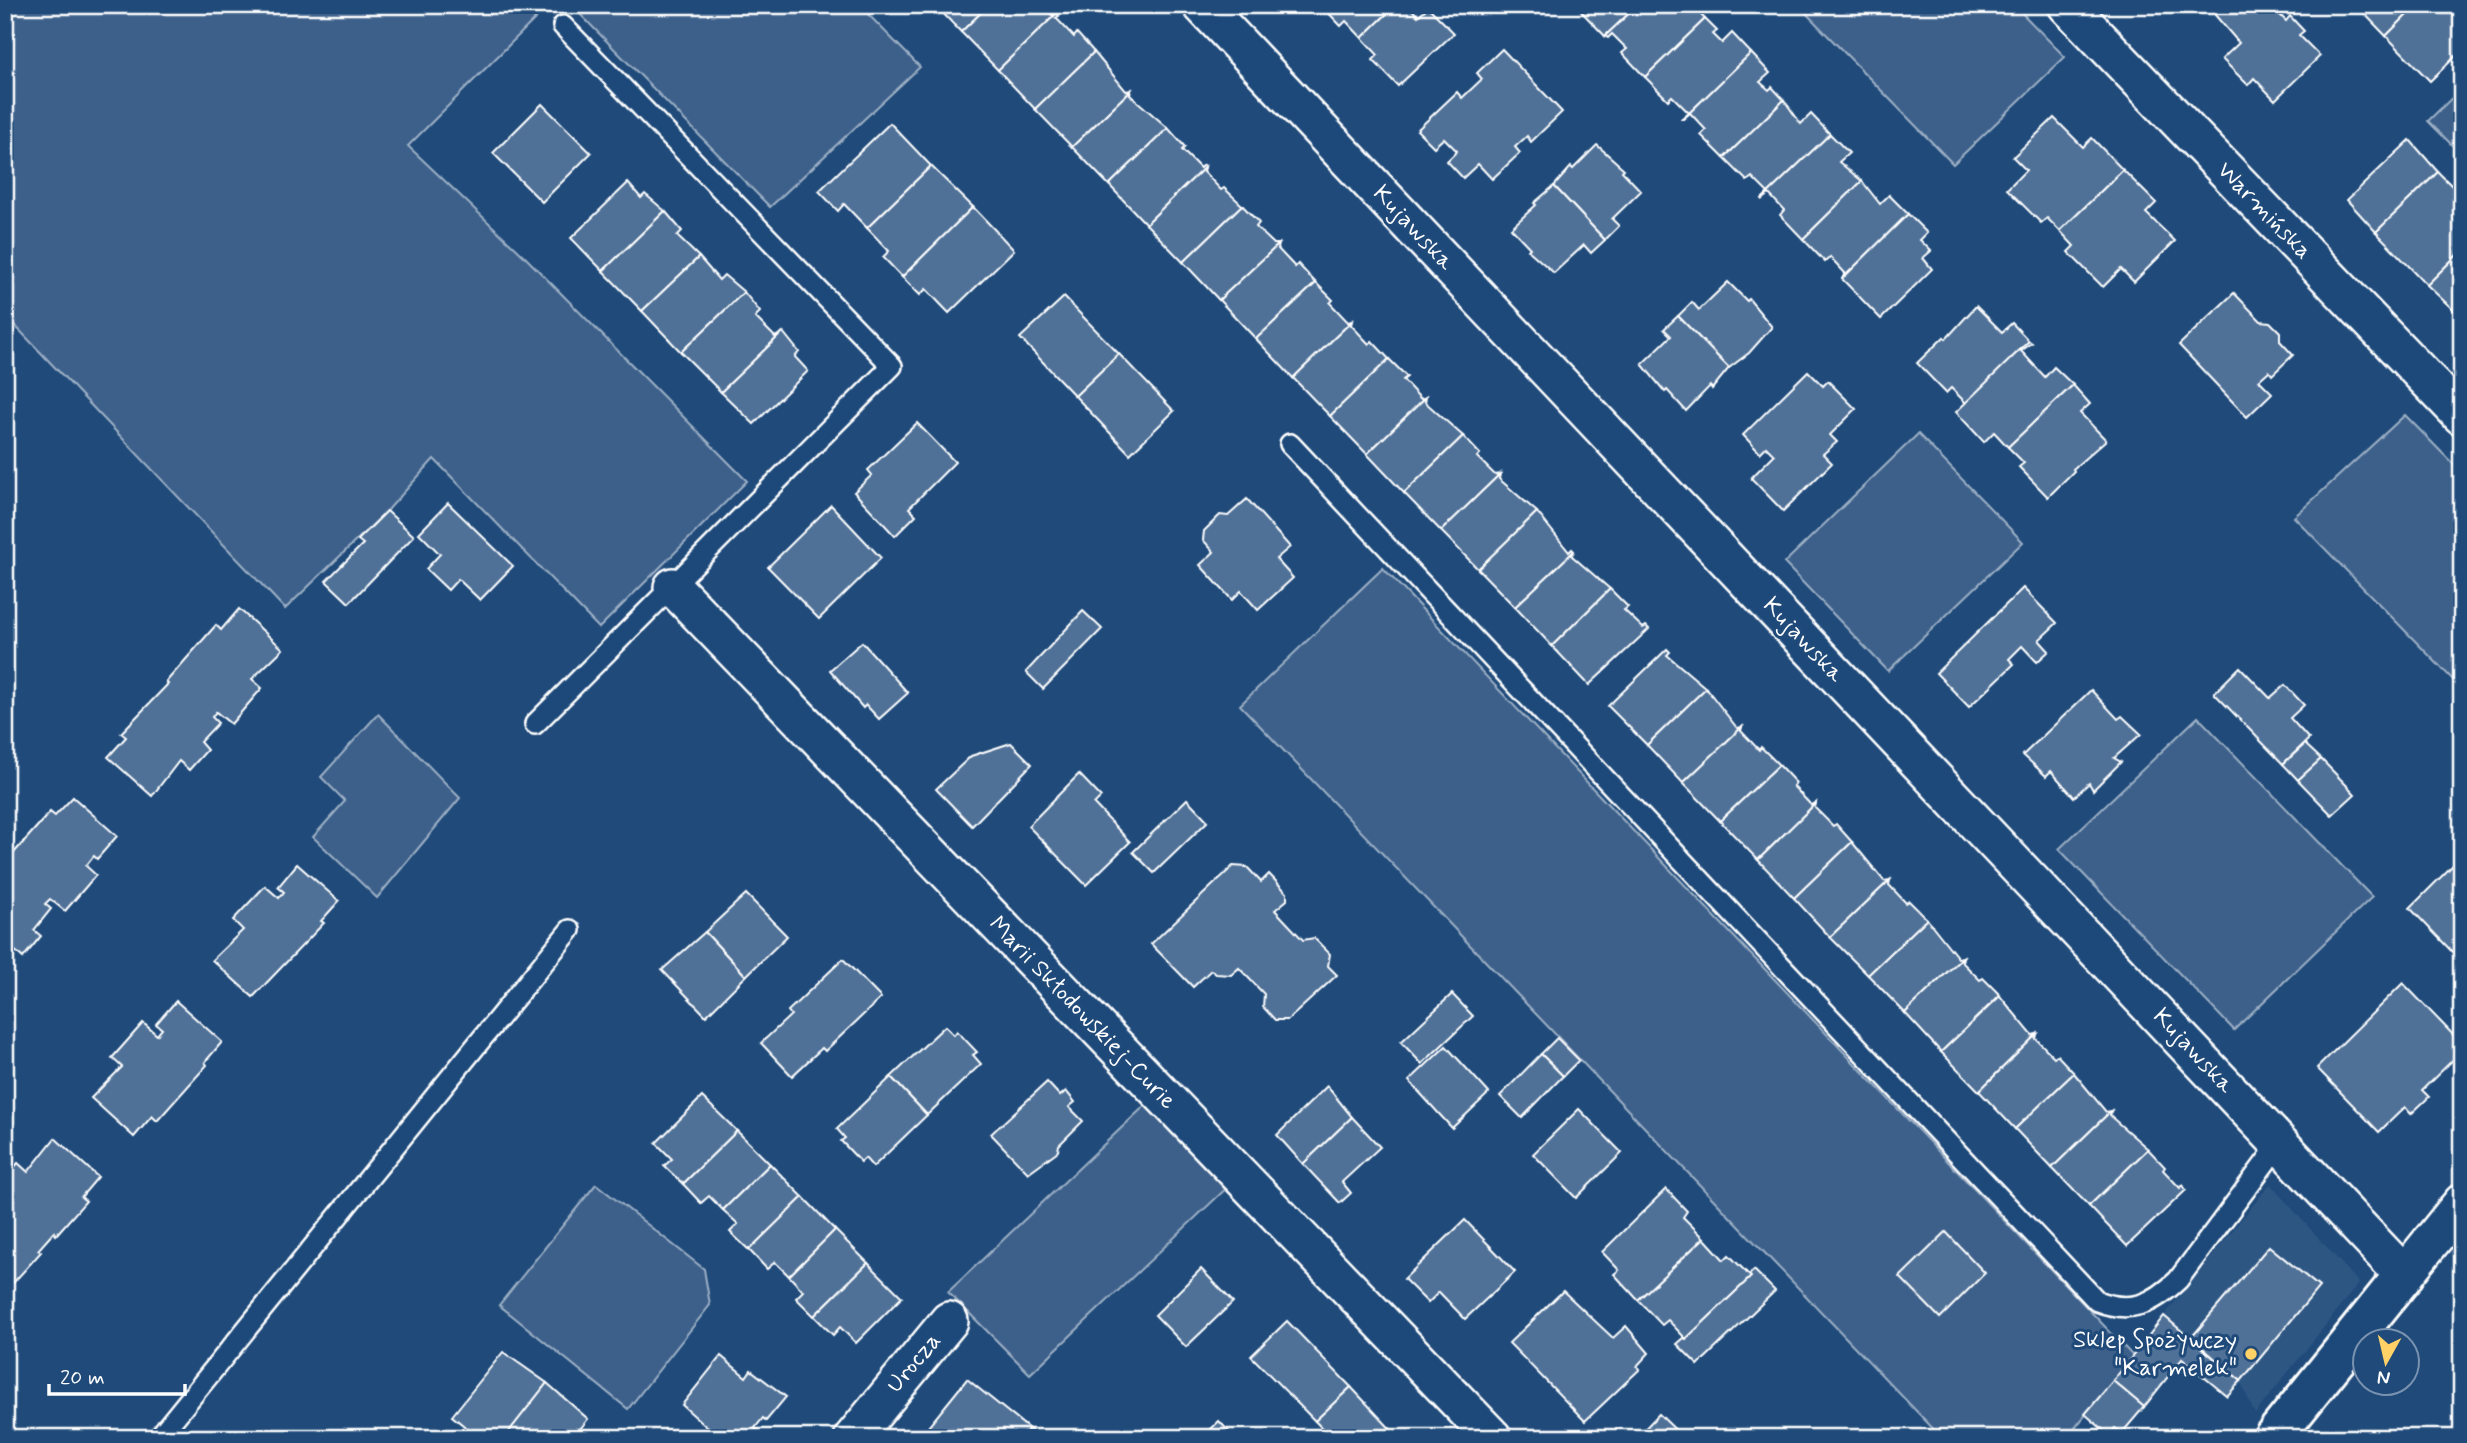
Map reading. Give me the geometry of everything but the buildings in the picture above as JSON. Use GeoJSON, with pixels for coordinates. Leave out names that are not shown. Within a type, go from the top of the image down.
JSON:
{"type":"FeatureCollection","features":[{"type":"Feature","properties":{"kind":"street","name":"Kujawska"},"geometry":{"type":"LineString","coordinates":[[1202,5],[2404,1275]]}},
{"type":"Feature","properties":{"kind":"street","name":"Warmińska"},"geometry":{"type":"LineString","coordinates":[[2067,5],[2462,416]]}},
{"type":"Feature","properties":{"kind":"street","name":"Marii Skłodowskiej-Curie"},"geometry":{"type":"LineString","coordinates":[[673,587],[1493,1438]]}},
{"type":"Feature","properties":{"kind":"street"},"geometry":{"type":"LineString","coordinates":[[2273,1438],[2462,1203]]}},
{"type":"Feature","properties":{"kind":"street","name":"Urocza"},"geometry":{"type":"LineString","coordinates":[[853,1438],[949,1321]]}},
{"type":"Feature","properties":{"kind":"lane"},"geometry":{"type":"LineString","coordinates":[[535,724],[892,366],[563,26]]}},
{"type":"Feature","properties":{"kind":"lane"},"geometry":{"type":"LineString","coordinates":[[1290,444],[2097,1301],[2115,1308],[2138,1308],[2165,1292],[2178,1280],[2280,1143]]}},
{"type":"Feature","properties":{"kind":"lane"},"geometry":{"type":"LineString","coordinates":[[158,1438],[570,930]]}},
{"type":"Feature","properties":{"kind":"shaded area"},"geometry":{"type":"Polygon","coordinates":[[[5,5],[549,5],[408,146],[524,256],[747,481],[599,628],[434,459],[387,511],[285,609],[5,315],[5,5]]]}},
{"type":"Feature","properties":{"kind":"shaded area"},"geometry":{"type":"Polygon","coordinates":[[[571,5],[859,5],[920,67],[770,207],[571,5]]]}},
{"type":"Feature","properties":{"kind":"shaded area"},"geometry":{"type":"Polygon","coordinates":[[[1798,5],[2014,5],[2065,57],[1953,164],[1798,5]]]}},
{"type":"Feature","properties":{"kind":"shaded area"},"geometry":{"type":"Polygon","coordinates":[[[2462,88],[2462,155],[2428,121],[2462,88]]]}},
{"type":"Feature","properties":{"kind":"shaded area"},"geometry":{"type":"Polygon","coordinates":[[[2405,415],[2462,473],[2462,689],[2294,517],[2405,415]]]}},
{"type":"Feature","properties":{"kind":"shaded area"},"geometry":{"type":"Polygon","coordinates":[[[1918,434],[2023,542],[1888,671],[1784,563],[1918,434]]]}},
{"type":"Feature","properties":{"kind":"shaded area"},"geometry":{"type":"Polygon","coordinates":[[[1383,568],[2133,1356],[2067,1438],[1942,1438],[1240,705],[1383,568]]]}},
{"type":"Feature","properties":{"kind":"shaded area"},"geometry":{"type":"Polygon","coordinates":[[[378,714],[460,798],[377,898],[313,837],[345,801],[321,777],[378,714]]]}},
{"type":"Feature","properties":{"kind":"shaded area"},"geometry":{"type":"Polygon","coordinates":[[[2198,717],[2372,897],[2234,1030],[2059,849],[2198,717]]]}},
{"type":"Feature","properties":{"kind":"shaded area"},"geometry":{"type":"Polygon","coordinates":[[[1152,1099],[1232,1183],[1030,1374],[948,1292],[1152,1099]]]}},
{"type":"Feature","properties":{"kind":"shaded area"},"geometry":{"type":"Polygon","coordinates":[[[596,1184],[704,1269],[710,1305],[628,1409],[499,1305],[596,1184]]]}},
{"type":"Feature","properties":{"kind":"shaded area"},"geometry":{"type":"Polygon","coordinates":[[[2270,1184],[2359,1283],[2255,1414],[2240,1381],[2164,1316],[2270,1184]]]}},
{"type":"Feature","properties":{"kind":"place","name":"Sklep Spożywczy \"Karmelek\""},"geometry":{"type":"Point","coordinates":[2251,1354]}}]}
